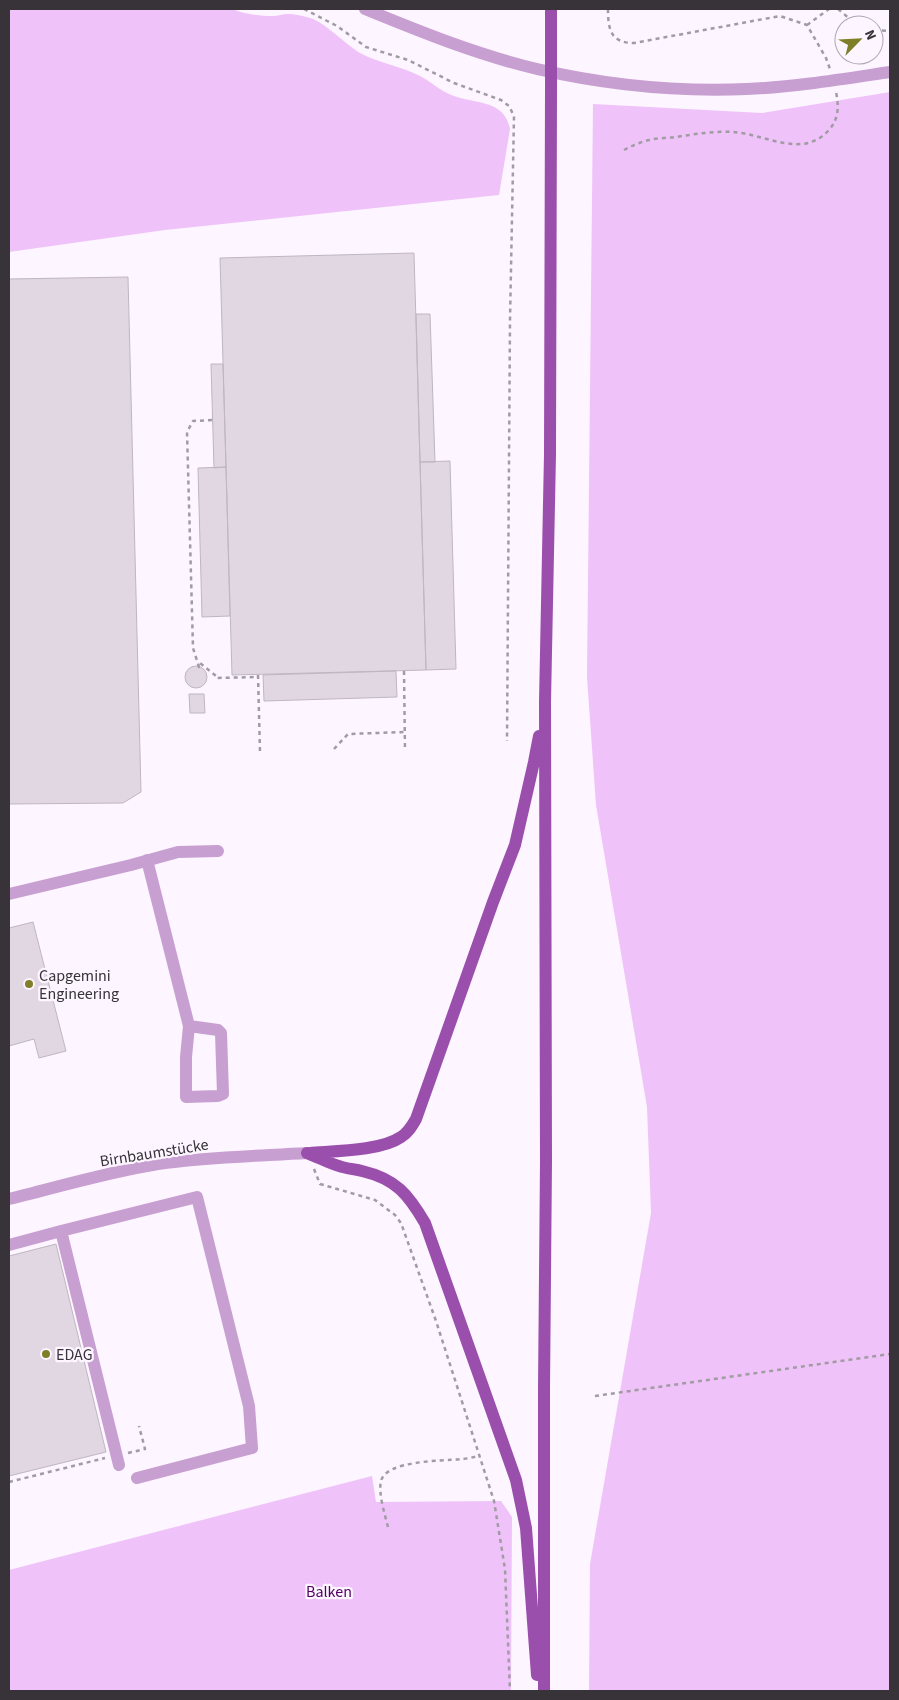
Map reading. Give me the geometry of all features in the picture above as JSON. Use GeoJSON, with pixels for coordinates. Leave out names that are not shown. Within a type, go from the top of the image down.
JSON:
{"type":"FeatureCollection","features":[{"type":"Feature","properties":{"kind":"main road"},"geometry":{"type":"LineString","coordinates":[[544,1691],[545,702],[550,454],[551,9]]}},
{"type":"Feature","properties":{"kind":"main road"},"geometry":{"type":"LineString","coordinates":[[307,1153],[356,1149],[384,1144],[402,1137],[416,1119],[492,902],[514,845],[534,762],[545,702]]}},
{"type":"Feature","properties":{"kind":"main road"},"geometry":{"type":"LineString","coordinates":[[307,1153],[340,1167],[384,1178],[395,1184],[409,1199],[425,1223],[516,1480],[526,1528],[538,1691]]}},
{"type":"Feature","properties":{"kind":"street"},"geometry":{"type":"LineString","coordinates":[[365,9],[466,48],[536,69],[656,88],[748,89],[796,85],[890,72]]}},
{"type":"Feature","properties":{"kind":"street"},"geometry":{"type":"LineString","coordinates":[[9,894],[178,852],[218,850]]}},
{"type":"Feature","properties":{"kind":"street"},"geometry":{"type":"LineString","coordinates":[[147,860],[189,1026],[186,1057],[186,1097],[218,1096],[223,1094],[221,1033],[218,1030],[189,1026]]}},
{"type":"Feature","properties":{"kind":"street","name":"Birnbaumstücke"},"geometry":{"type":"LineString","coordinates":[[9,1199],[158,1164],[202,1159],[307,1153]]}},
{"type":"Feature","properties":{"kind":"street"},"geometry":{"type":"LineString","coordinates":[[9,1245],[197,1197],[249,1406],[252,1448],[137,1478]]}},
{"type":"Feature","properties":{"kind":"street"},"geometry":{"type":"LineString","coordinates":[[61,1232],[118,1460]]}},
{"type":"Feature","properties":{"kind":"path"},"geometry":{"type":"LineString","coordinates":[[304,9],[337,26],[366,47],[408,60],[454,84],[501,100],[510,106],[514,116],[510,330],[507,741]]}},
{"type":"Feature","properties":{"kind":"path"},"geometry":{"type":"LineString","coordinates":[[608,9],[610,30],[615,38],[623,43],[634,43],[780,16],[807,25],[826,58],[834,80],[838,108],[832,128],[815,142],[806,144],[792,144],[736,132],[715,132],[649,140],[624,150]]}},
{"type":"Feature","properties":{"kind":"path"},"geometry":{"type":"LineString","coordinates":[[807,25],[829,9]]}},
{"type":"Feature","properties":{"kind":"path"},"geometry":{"type":"LineString","coordinates":[[212,420],[192,421],[187,432],[193,648],[199,667],[200,663],[216,678],[258,676],[260,752]]}},
{"type":"Feature","properties":{"kind":"path"},"geometry":{"type":"LineString","coordinates":[[404,671],[405,750]]}},
{"type":"Feature","properties":{"kind":"path"},"geometry":{"type":"LineString","coordinates":[[334,749],[348,734],[405,732]]}},
{"type":"Feature","properties":{"kind":"path"},"geometry":{"type":"LineString","coordinates":[[307,1153],[320,1184],[375,1200],[395,1215],[401,1223],[436,1321],[494,1501],[505,1569],[510,1691]]}},
{"type":"Feature","properties":{"kind":"path"},"geometry":{"type":"LineString","coordinates":[[595,1396],[890,1354]]}},
{"type":"Feature","properties":{"kind":"path"},"geometry":{"type":"LineString","coordinates":[[9,1482],[118,1460],[145,1449],[139,1426]]}},
{"type":"Feature","properties":{"kind":"path"},"geometry":{"type":"LineString","coordinates":[[388,1527],[380,1483],[388,1471],[424,1462],[480,1456]]}},
{"type":"Feature","properties":{"kind":"green space"},"geometry":{"type":"Polygon","coordinates":[[[9,9],[232,9],[257,15],[290,14],[310,18],[322,24],[360,53],[420,76],[449,94],[486,104],[501,112],[507,119],[510,129],[499,195],[165,230],[9,252],[9,9]]]}},
{"type":"Feature","properties":{"kind":"green space"},"geometry":{"type":"Polygon","coordinates":[[[890,92],[890,1691],[589,1691],[590,1564],[651,1213],[647,1107],[596,805],[587,677],[593,104],[762,113],[890,92]]]}},
{"type":"Feature","properties":{"kind":"green space","name":"Balken"},"geometry":{"type":"Polygon","coordinates":[[[372,1476],[376,1502],[501,1501],[512,1517],[511,1691],[9,1691],[9,1570],[372,1476]]]}},
{"type":"Feature","properties":{"kind":"building"},"geometry":{"type":"Polygon","coordinates":[[[414,253],[426,670],[232,675],[220,258],[414,253]]]}},
{"type":"Feature","properties":{"kind":"building"},"geometry":{"type":"Polygon","coordinates":[[[128,277],[141,792],[123,803],[9,804],[9,279],[128,277]]]}},
{"type":"Feature","properties":{"kind":"building"},"geometry":{"type":"Polygon","coordinates":[[[416,314],[430,314],[435,462],[420,462],[416,314]]]}},
{"type":"Feature","properties":{"kind":"building"},"geometry":{"type":"Polygon","coordinates":[[[211,364],[223,364],[226,467],[214,468],[211,364]]]}},
{"type":"Feature","properties":{"kind":"building"},"geometry":{"type":"Polygon","coordinates":[[[450,461],[456,669],[426,670],[420,462],[450,461]]]}},
{"type":"Feature","properties":{"kind":"building"},"geometry":{"type":"Polygon","coordinates":[[[226,467],[230,616],[202,617],[198,468],[226,467]]]}},
{"type":"Feature","properties":{"kind":"building"},"geometry":{"type":"Polygon","coordinates":[[[196,666],[204,669],[207,677],[204,685],[196,688],[188,685],[185,677],[188,669],[196,666]]]}},
{"type":"Feature","properties":{"kind":"building"},"geometry":{"type":"Polygon","coordinates":[[[396,671],[397,697],[264,701],[263,675],[396,671]]]}},
{"type":"Feature","properties":{"kind":"building"},"geometry":{"type":"Polygon","coordinates":[[[189,694],[204,694],[205,713],[190,713],[189,694]]]}},
{"type":"Feature","properties":{"kind":"building","name":"Capgemini Engineering"},"geometry":{"type":"Polygon","coordinates":[[[33,922],[66,1051],[39,1058],[34,1039],[9,1046],[9,928],[33,922]]]}},
{"type":"Feature","properties":{"kind":"building","name":"EDAG"},"geometry":{"type":"Polygon","coordinates":[[[56,1244],[106,1452],[9,1476],[9,1256],[56,1244]]]}},
{"type":"Feature","properties":{"kind":"place","name":"Capgemini Engineering"},"geometry":{"type":"Point","coordinates":[29,984]}},
{"type":"Feature","properties":{"kind":"place","name":"EDAG"},"geometry":{"type":"Point","coordinates":[46,1354]}}]}
